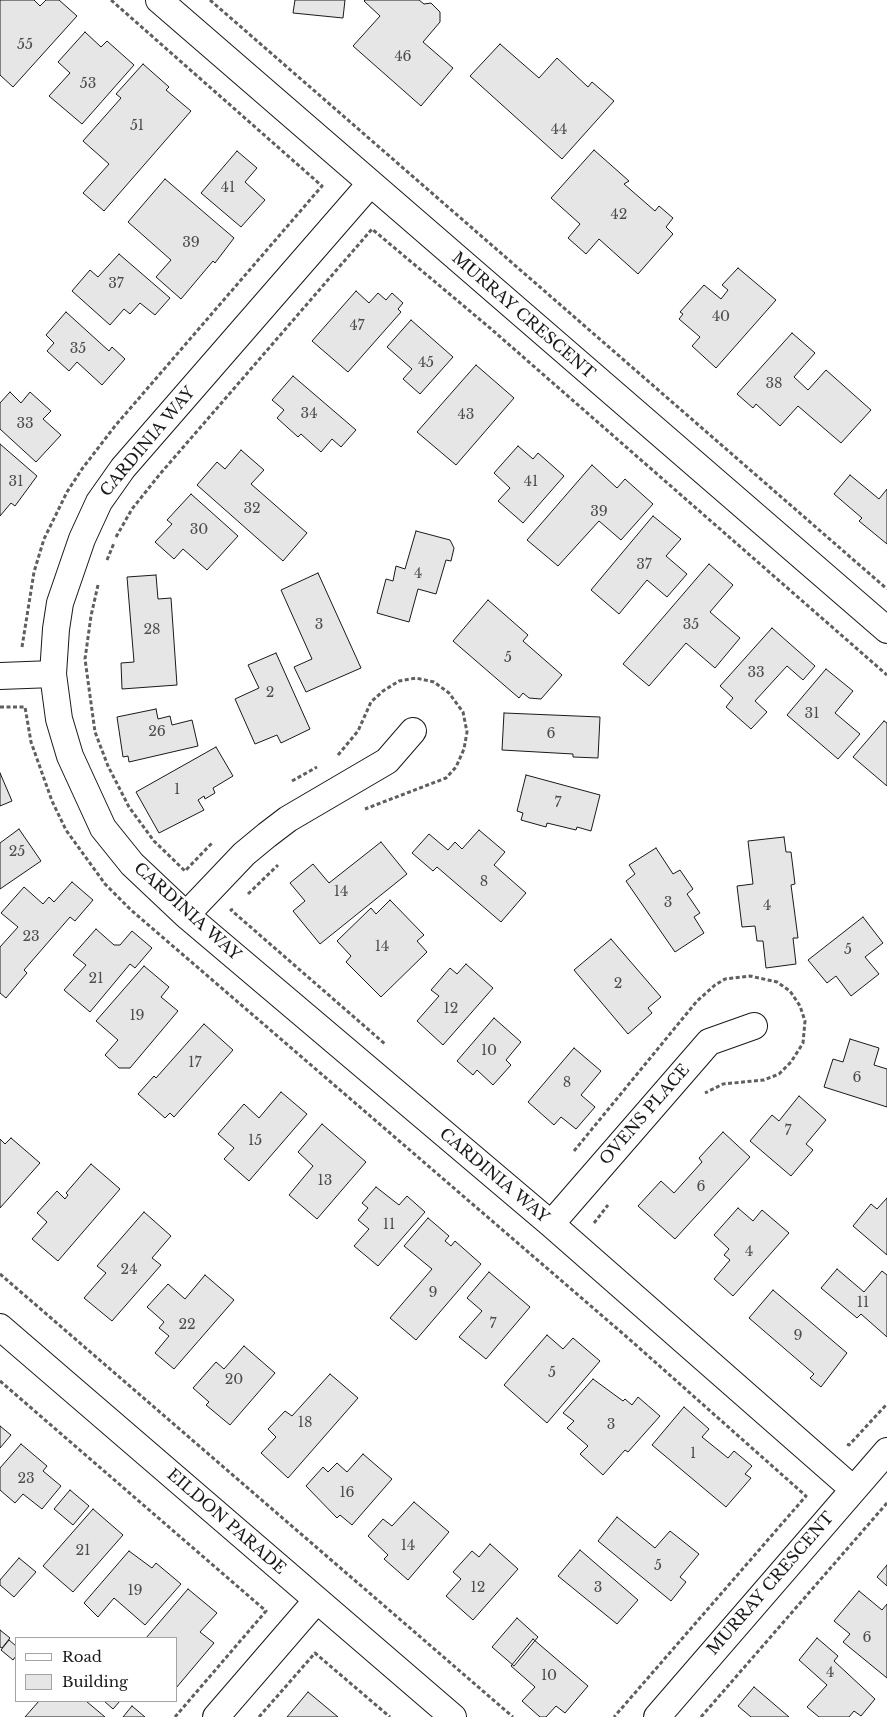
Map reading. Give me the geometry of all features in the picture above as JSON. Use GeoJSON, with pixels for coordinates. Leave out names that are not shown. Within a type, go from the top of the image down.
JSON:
{"type":"FeatureCollection","features":[{"type":"Feature","properties":{"kind":"street","name":"MURRAY CRESCENT"},"geometry":{"type":"LineString","coordinates":[[159,0],[887,630]]}},
{"type":"Feature","properties":{"kind":"street","name":"CARDINIA WAY"},"geometry":{"type":"LineString","coordinates":[[370,184],[130,461],[100,502],[82,539],[60,603],[53,674],[59,719],[70,756],[103,828],[132,864],[186,915],[551,1224],[853,1489]]}},
{"type":"Feature","properties":{"kind":"street"},"geometry":{"type":"LineString","coordinates":[[0,676],[53,674]]}},
{"type":"Feature","properties":{"kind":"street"},"geometry":{"type":"LineString","coordinates":[[186,915],[244,854],[267,835],[288,819],[387,761],[413,731]]}},
{"type":"Feature","properties":{"kind":"street","name":"OVENS PLACE"},"geometry":{"type":"LineString","coordinates":[[551,1224],[709,1042],[754,1026]]}},
{"type":"Feature","properties":{"kind":"street","name":"EILDON PARADE"},"geometry":{"type":"LineString","coordinates":[[0,1327],[453,1717]]}},
{"type":"Feature","properties":{"kind":"street","name":"MURRAY CRESCENT"},"geometry":{"type":"LineString","coordinates":[[657,1717],[887,1451]]}},
{"type":"Feature","properties":{"kind":"street"},"geometry":{"type":"LineString","coordinates":[[216,1717],[317,1600]]}},
{"type":"Feature","properties":{"kind":"path"},"geometry":{"type":"LineString","coordinates":[[111,0],[322,186]]}},
{"type":"Feature","properties":{"kind":"path"},"geometry":{"type":"LineString","coordinates":[[210,0],[887,589]]}},
{"type":"Feature","properties":{"kind":"path"},"geometry":{"type":"LineString","coordinates":[[106,563],[115,540],[132,509],[160,474],[372,229],[490,328],[887,674]]}},
{"type":"Feature","properties":{"kind":"path"},"geometry":{"type":"LineString","coordinates":[[100,578],[91,616],[85,659],[95,732],[108,766],[129,807],[154,841],[185,871]]}},
{"type":"Feature","properties":{"kind":"path"},"geometry":{"type":"LineString","coordinates":[[0,707],[24,707]]}},
{"type":"Feature","properties":{"kind":"path"},"geometry":{"type":"LineString","coordinates":[[0,1274],[513,1717]]}},
{"type":"Feature","properties":{"kind":"path"},"geometry":{"type":"LineString","coordinates":[[0,1381],[266,1611],[176,1717]]}},
{"type":"Feature","properties":{"kind":"path"},"geometry":{"type":"LineString","coordinates":[[849,1445],[887,1404]]}},
{"type":"Feature","properties":{"kind":"path"},"geometry":{"type":"LineString","coordinates":[[614,1717],[806,1496]]}},
{"type":"Feature","properties":{"kind":"path"},"geometry":{"type":"LineString","coordinates":[[701,1717],[887,1503]]}},
{"type":"Feature","properties":{"kind":"path"},"geometry":{"type":"LineString","coordinates":[[259,1717],[315,1653],[390,1717]]}},
{"type":"Feature","properties":{"kind":"building"},"geometry":{"type":"Polygon","coordinates":[[[0,0],[34,0],[40,6],[46,0],[59,0],[77,16],[13,87],[0,75],[0,0]]]}},
{"type":"Feature","properties":{"kind":"building"},"geometry":{"type":"Polygon","coordinates":[[[295,0],[345,0],[343,18],[293,13],[295,0]]]}},
{"type":"Feature","properties":{"kind":"building"},"geometry":{"type":"Polygon","coordinates":[[[365,0],[419,0],[424,4],[431,3],[440,12],[440,22],[423,42],[453,68],[421,106],[353,46],[380,16],[365,0]]]}},
{"type":"Feature","properties":{"kind":"building"},"geometry":{"type":"Polygon","coordinates":[[[85,32],[101,47],[107,41],[134,65],[82,124],[49,96],[70,73],[58,62],[85,32]]]}},
{"type":"Feature","properties":{"kind":"building"},"geometry":{"type":"Polygon","coordinates":[[[500,44],[539,78],[557,58],[588,87],[592,82],[614,101],[562,159],[470,76],[500,44]]]}},
{"type":"Feature","properties":{"kind":"building"},"geometry":{"type":"Polygon","coordinates":[[[143,64],[169,87],[166,90],[191,111],[104,211],[83,193],[109,164],[83,141],[121,98],[116,94],[143,64]]]}},
{"type":"Feature","properties":{"kind":"building"},"geometry":{"type":"Polygon","coordinates":[[[594,150],[629,181],[624,184],[655,211],[659,206],[673,218],[666,227],[673,234],[638,274],[599,239],[586,254],[568,238],[580,224],[551,198],[594,150]]]}},
{"type":"Feature","properties":{"kind":"building"},"geometry":{"type":"Polygon","coordinates":[[[237,151],[257,168],[245,182],[265,200],[241,227],[201,193],[237,151]]]}},
{"type":"Feature","properties":{"kind":"building"},"geometry":{"type":"Polygon","coordinates":[[[165,179],[234,238],[215,263],[213,261],[181,299],[156,277],[171,260],[128,222],[165,179]]]}},
{"type":"Feature","properties":{"kind":"building"},"geometry":{"type":"Polygon","coordinates":[[[119,254],[170,298],[155,315],[140,303],[130,314],[124,309],[110,325],[72,291],[90,270],[98,277],[119,254]]]}},
{"type":"Feature","properties":{"kind":"building"},"geometry":{"type":"Polygon","coordinates":[[[738,268],[776,300],[716,368],[692,346],[700,337],[679,319],[683,314],[680,312],[704,285],[721,299],[728,290],[722,285],[738,268]]]}},
{"type":"Feature","properties":{"kind":"building"},"geometry":{"type":"Polygon","coordinates":[[[356,291],[369,303],[378,293],[386,300],[392,293],[403,303],[398,309],[401,312],[348,372],[312,341],[356,291]]]}},
{"type":"Feature","properties":{"kind":"building"},"geometry":{"type":"Polygon","coordinates":[[[66,312],[109,351],[112,347],[125,359],[102,385],[77,362],[69,371],[47,351],[54,343],[46,335],[66,312]]]}},
{"type":"Feature","properties":{"kind":"building"},"geometry":{"type":"Polygon","coordinates":[[[411,320],[453,357],[420,394],[403,379],[412,369],[387,347],[411,320]]]}},
{"type":"Feature","properties":{"kind":"building"},"geometry":{"type":"Polygon","coordinates":[[[792,333],[815,353],[794,377],[808,390],[826,370],[871,410],[841,443],[798,406],[780,426],[756,404],[753,408],[737,394],[792,333]]]}},
{"type":"Feature","properties":{"kind":"building"},"geometry":{"type":"Polygon","coordinates":[[[476,365],[514,398],[456,465],[417,432],[476,365]]]}},
{"type":"Feature","properties":{"kind":"building"},"geometry":{"type":"Polygon","coordinates":[[[293,376],[356,430],[341,447],[332,439],[321,452],[301,434],[298,437],[277,418],[284,410],[272,400],[293,376]]]}},
{"type":"Feature","properties":{"kind":"building"},"geometry":{"type":"Polygon","coordinates":[[[10,392],[21,403],[30,392],[51,411],[43,419],[61,435],[36,462],[0,429],[0,403],[10,392]]]}},
{"type":"Feature","properties":{"kind":"building"},"geometry":{"type":"Polygon","coordinates":[[[0,444],[37,476],[15,506],[11,503],[0,516],[0,444]]]}},
{"type":"Feature","properties":{"kind":"building"},"geometry":{"type":"Polygon","coordinates":[[[518,446],[533,459],[538,453],[564,476],[523,523],[498,501],[510,488],[494,473],[518,446]]]}},
{"type":"Feature","properties":{"kind":"building"},"geometry":{"type":"Polygon","coordinates":[[[241,450],[264,470],[251,484],[307,533],[283,561],[197,485],[217,462],[225,469],[241,450]]]}},
{"type":"Feature","properties":{"kind":"building"},"geometry":{"type":"Polygon","coordinates":[[[592,465],[617,488],[625,479],[653,504],[621,540],[599,521],[558,566],[527,540],[592,465]]]}},
{"type":"Feature","properties":{"kind":"building"},"geometry":{"type":"Polygon","coordinates":[[[850,475],[879,499],[887,489],[887,544],[859,521],[862,518],[834,494],[850,475]]]}},
{"type":"Feature","properties":{"kind":"building"},"geometry":{"type":"Polygon","coordinates":[[[191,494],[238,536],[207,570],[183,549],[174,559],[155,542],[172,524],[167,520],[191,494]]]}},
{"type":"Feature","properties":{"kind":"building"},"geometry":{"type":"Polygon","coordinates":[[[653,516],[681,539],[666,556],[687,574],[667,597],[647,580],[619,614],[591,590],[653,516]]]}},
{"type":"Feature","properties":{"kind":"building"},"geometry":{"type":"Polygon","coordinates":[[[416,531],[450,540],[454,548],[451,561],[446,560],[436,594],[418,589],[409,622],[377,613],[386,579],[393,581],[396,566],[405,569],[416,531]]]}},
{"type":"Feature","properties":{"kind":"building"},"geometry":{"type":"Polygon","coordinates":[[[709,564],[733,585],[710,612],[740,638],[715,668],[686,643],[649,686],[623,664],[709,564]]]}},
{"type":"Feature","properties":{"kind":"building"},"geometry":{"type":"Polygon","coordinates":[[[318,573],[361,668],[306,692],[294,667],[312,659],[281,590],[318,573]]]}},
{"type":"Feature","properties":{"kind":"building"},"geometry":{"type":"Polygon","coordinates":[[[156,575],[158,599],[171,598],[177,685],[122,689],[121,663],[134,662],[127,577],[156,575]]]}},
{"type":"Feature","properties":{"kind":"building"},"geometry":{"type":"Polygon","coordinates":[[[488,600],[528,635],[523,641],[562,675],[541,699],[529,698],[523,693],[519,698],[453,641],[488,600]]]}},
{"type":"Feature","properties":{"kind":"building"},"geometry":{"type":"Polygon","coordinates":[[[772,628],[815,666],[803,680],[787,666],[755,701],[767,712],[751,729],[726,707],[733,698],[720,686],[772,628]]]}},
{"type":"Feature","properties":{"kind":"building"},"geometry":{"type":"Polygon","coordinates":[[[276,653],[310,729],[281,743],[277,735],[255,744],[235,699],[259,688],[248,665],[276,653]]]}},
{"type":"Feature","properties":{"kind":"building"},"geometry":{"type":"Polygon","coordinates":[[[826,669],[853,691],[835,713],[860,734],[838,759],[787,715],[826,669]]]}},
{"type":"Feature","properties":{"kind":"building"},"geometry":{"type":"Polygon","coordinates":[[[156,709],[158,719],[170,716],[172,725],[192,720],[198,746],[129,762],[128,756],[123,757],[117,717],[156,709]]]}},
{"type":"Feature","properties":{"kind":"building"},"geometry":{"type":"Polygon","coordinates":[[[504,713],[600,717],[598,758],[573,757],[573,754],[502,750],[504,713]]]}},
{"type":"Feature","properties":{"kind":"building"},"geometry":{"type":"Polygon","coordinates":[[[884,721],[887,723],[887,786],[853,757],[884,721]]]}},
{"type":"Feature","properties":{"kind":"building"},"geometry":{"type":"Polygon","coordinates":[[[216,747],[233,776],[213,788],[215,793],[205,799],[204,796],[198,800],[204,810],[159,833],[136,792],[216,747]]]}},
{"type":"Feature","properties":{"kind":"building"},"geometry":{"type":"Polygon","coordinates":[[[0,773],[12,801],[0,806],[0,773]]]}},
{"type":"Feature","properties":{"kind":"building"},"geometry":{"type":"Polygon","coordinates":[[[526,775],[600,795],[591,831],[577,827],[576,830],[547,823],[546,827],[521,820],[523,813],[517,811],[526,775]]]}},
{"type":"Feature","properties":{"kind":"building"},"geometry":{"type":"Polygon","coordinates":[[[19,829],[41,861],[0,889],[0,843],[19,829]]]}},
{"type":"Feature","properties":{"kind":"building"},"geometry":{"type":"Polygon","coordinates":[[[479,830],[505,852],[494,865],[526,893],[501,922],[437,867],[433,871],[412,853],[429,834],[448,850],[455,842],[462,849],[479,830]]]}},
{"type":"Feature","properties":{"kind":"building"},"geometry":{"type":"Polygon","coordinates":[[[784,837],[786,852],[791,852],[795,884],[791,885],[798,938],[793,938],[796,964],[766,968],[763,941],[757,941],[755,926],[742,927],[737,886],[753,884],[748,841],[784,837]]]}},
{"type":"Feature","properties":{"kind":"building"},"geometry":{"type":"Polygon","coordinates":[[[381,842],[407,874],[320,944],[293,911],[305,901],[290,883],[313,864],[329,883],[381,842]]]}},
{"type":"Feature","properties":{"kind":"building"},"geometry":{"type":"Polygon","coordinates":[[[656,848],[673,874],[680,870],[693,889],[687,894],[700,913],[694,917],[704,933],[675,952],[626,881],[635,874],[629,865],[656,848]]]}},
{"type":"Feature","properties":{"kind":"building"},"geometry":{"type":"Polygon","coordinates":[[[72,882],[93,900],[75,921],[70,917],[24,970],[27,973],[6,998],[0,993],[0,947],[18,927],[1,913],[24,887],[43,904],[49,897],[54,902],[72,882]]]}},
{"type":"Feature","properties":{"kind":"building"},"geometry":{"type":"Polygon","coordinates":[[[390,900],[424,935],[417,941],[427,952],[381,997],[346,962],[351,956],[337,941],[371,908],[376,914],[390,900]]]}},
{"type":"Feature","properties":{"kind":"building"},"geometry":{"type":"Polygon","coordinates":[[[863,917],[883,943],[865,957],[879,974],[851,996],[836,976],[827,983],[808,960],[863,917]]]}},
{"type":"Feature","properties":{"kind":"building"},"geometry":{"type":"Polygon","coordinates":[[[96,929],[114,945],[120,945],[132,931],[152,948],[135,968],[130,964],[90,1012],[64,990],[86,965],[73,955],[96,929]]]}},
{"type":"Feature","properties":{"kind":"building"},"geometry":{"type":"Polygon","coordinates":[[[611,939],[661,997],[648,1008],[652,1013],[628,1034],[574,970],[611,939]]]}},
{"type":"Feature","properties":{"kind":"building"},"geometry":{"type":"Polygon","coordinates":[[[466,964],[493,988],[443,1045],[417,1021],[439,996],[431,990],[450,968],[457,974],[466,964]]]}},
{"type":"Feature","properties":{"kind":"building"},"geometry":{"type":"Polygon","coordinates":[[[144,966],[169,987],[161,997],[178,1011],[130,1068],[119,1068],[105,1055],[118,1040],[96,1021],[144,966]]]}},
{"type":"Feature","properties":{"kind":"building"},"geometry":{"type":"Polygon","coordinates":[[[494,1018],[521,1042],[506,1060],[511,1065],[493,1085],[477,1070],[473,1075],[457,1061],[494,1018]]]}},
{"type":"Feature","properties":{"kind":"building"},"geometry":{"type":"Polygon","coordinates":[[[204,1024],[233,1050],[174,1117],[170,1113],[165,1118],[138,1094],[154,1076],[156,1078],[204,1024]]]}},
{"type":"Feature","properties":{"kind":"building"},"geometry":{"type":"Polygon","coordinates":[[[850,1039],[879,1048],[874,1065],[887,1069],[887,1107],[824,1087],[833,1059],[843,1062],[850,1039]]]}},
{"type":"Feature","properties":{"kind":"building"},"geometry":{"type":"Polygon","coordinates":[[[574,1048],[601,1071],[581,1095],[595,1107],[576,1129],[561,1117],[554,1125],[528,1102],[574,1048]]]}},
{"type":"Feature","properties":{"kind":"building"},"geometry":{"type":"Polygon","coordinates":[[[281,1092],[307,1114],[249,1181],[224,1159],[234,1148],[218,1134],[244,1104],[259,1118],[281,1092]]]}},
{"type":"Feature","properties":{"kind":"building"},"geometry":{"type":"Polygon","coordinates":[[[799,1096],[826,1120],[806,1144],[813,1150],[791,1176],[750,1141],[772,1115],[779,1121],[799,1096]]]}},
{"type":"Feature","properties":{"kind":"building"},"geometry":{"type":"Polygon","coordinates":[[[322,1124],[366,1162],[317,1219],[289,1195],[313,1166],[298,1152],[322,1124]]]}},
{"type":"Feature","properties":{"kind":"building"},"geometry":{"type":"Polygon","coordinates":[[[723,1132],[750,1157],[675,1239],[638,1206],[661,1181],[674,1193],[702,1162],[699,1158],[723,1132]]]}},
{"type":"Feature","properties":{"kind":"building"},"geometry":{"type":"Polygon","coordinates":[[[11,1138],[40,1163],[0,1208],[0,1139],[5,1144],[11,1138]]]}},
{"type":"Feature","properties":{"kind":"building"},"geometry":{"type":"Polygon","coordinates":[[[91,1164],[120,1189],[58,1261],[32,1239],[47,1222],[37,1213],[57,1191],[65,1199],[68,1195],[66,1193],[91,1164]]]}},
{"type":"Feature","properties":{"kind":"building"},"geometry":{"type":"Polygon","coordinates":[[[376,1187],[399,1205],[407,1196],[425,1212],[378,1266],[354,1246],[369,1229],[358,1220],[368,1208],[362,1203],[376,1187]]]}},
{"type":"Feature","properties":{"kind":"building"},"geometry":{"type":"Polygon","coordinates":[[[887,1198],[887,1255],[853,1226],[871,1204],[877,1209],[887,1198]]]}},
{"type":"Feature","properties":{"kind":"building"},"geometry":{"type":"Polygon","coordinates":[[[738,1208],[753,1221],[762,1210],[789,1233],[733,1296],[714,1279],[730,1260],[724,1255],[729,1249],[714,1235],[738,1208]]]}},
{"type":"Feature","properties":{"kind":"building"},"geometry":{"type":"Polygon","coordinates":[[[144,1212],[171,1236],[152,1258],[161,1265],[112,1321],[84,1298],[106,1273],[97,1266],[144,1212]]]}},
{"type":"Feature","properties":{"kind":"building"},"geometry":{"type":"Polygon","coordinates":[[[428,1218],[449,1236],[445,1241],[451,1246],[455,1241],[481,1264],[416,1340],[390,1318],[432,1269],[404,1246],[428,1218]]]}},
{"type":"Feature","properties":{"kind":"building"},"geometry":{"type":"Polygon","coordinates":[[[837,1269],[864,1292],[882,1271],[887,1275],[887,1337],[861,1314],[857,1318],[821,1288],[837,1269]]]}},
{"type":"Feature","properties":{"kind":"building"},"geometry":{"type":"Polygon","coordinates":[[[489,1272],[530,1307],[486,1359],[459,1337],[482,1311],[467,1298],[489,1272]]]}},
{"type":"Feature","properties":{"kind":"building"},"geometry":{"type":"Polygon","coordinates":[[[205,1275],[234,1300],[174,1369],[155,1353],[169,1336],[159,1328],[164,1322],[147,1307],[168,1284],[185,1299],[205,1275]]]}},
{"type":"Feature","properties":{"kind":"building"},"geometry":{"type":"Polygon","coordinates":[[[773,1290],[847,1353],[821,1387],[810,1378],[814,1374],[749,1318],[773,1290]]]}},
{"type":"Feature","properties":{"kind":"building"},"geometry":{"type":"Polygon","coordinates":[[[547,1335],[563,1349],[573,1338],[600,1361],[547,1423],[504,1385],[547,1335]]]}},
{"type":"Feature","properties":{"kind":"building"},"geometry":{"type":"Polygon","coordinates":[[[244,1346],[275,1373],[230,1425],[206,1405],[209,1402],[193,1388],[216,1362],[224,1369],[244,1346]]]}},
{"type":"Feature","properties":{"kind":"building"},"geometry":{"type":"Polygon","coordinates":[[[330,1374],[358,1398],[288,1478],[261,1453],[276,1437],[268,1429],[285,1411],[292,1416],[330,1374]]]}},
{"type":"Feature","properties":{"kind":"building"},"geometry":{"type":"Polygon","coordinates":[[[593,1379],[623,1401],[625,1399],[632,1405],[638,1397],[660,1416],[628,1452],[625,1450],[603,1475],[580,1454],[588,1446],[567,1428],[574,1421],[563,1413],[593,1379]]]}},
{"type":"Feature","properties":{"kind":"building"},"geometry":{"type":"Polygon","coordinates":[[[684,1407],[709,1429],[702,1437],[728,1458],[734,1451],[752,1466],[745,1474],[751,1478],[726,1507],[652,1445],[684,1407]]]}},
{"type":"Feature","properties":{"kind":"building"},"geometry":{"type":"Polygon","coordinates":[[[0,1426],[11,1435],[0,1448],[0,1426]]]}},
{"type":"Feature","properties":{"kind":"building"},"geometry":{"type":"Polygon","coordinates":[[[21,1444],[47,1466],[43,1471],[61,1486],[42,1509],[23,1494],[15,1503],[0,1490],[0,1468],[21,1444]]]}},
{"type":"Feature","properties":{"kind":"building"},"geometry":{"type":"Polygon","coordinates":[[[363,1454],[392,1479],[352,1525],[340,1515],[337,1518],[306,1486],[323,1467],[328,1472],[337,1463],[347,1472],[363,1454]]]}},
{"type":"Feature","properties":{"kind":"building"},"geometry":{"type":"Polygon","coordinates":[[[70,1490],[89,1506],[73,1525],[54,1509],[70,1490]]]}},
{"type":"Feature","properties":{"kind":"building"},"geometry":{"type":"Polygon","coordinates":[[[414,1502],[449,1532],[408,1580],[384,1559],[388,1555],[368,1536],[383,1519],[392,1526],[414,1502]]]}},
{"type":"Feature","properties":{"kind":"building"},"geometry":{"type":"Polygon","coordinates":[[[93,1509],[123,1535],[73,1592],[43,1566],[93,1509]]]}},
{"type":"Feature","properties":{"kind":"building"},"geometry":{"type":"Polygon","coordinates":[[[617,1517],[655,1548],[670,1531],[699,1554],[680,1577],[686,1582],[671,1601],[598,1541],[617,1517]]]}},
{"type":"Feature","properties":{"kind":"building"},"geometry":{"type":"Polygon","coordinates":[[[490,1544],[518,1569],[473,1620],[446,1596],[461,1579],[453,1572],[472,1551],[479,1557],[490,1544]]]}},
{"type":"Feature","properties":{"kind":"building"},"geometry":{"type":"Polygon","coordinates":[[[580,1550],[638,1600],[617,1624],[558,1576],[580,1550]]]}},
{"type":"Feature","properties":{"kind":"building"},"geometry":{"type":"Polygon","coordinates":[[[129,1551],[152,1568],[156,1563],[181,1584],[145,1625],[114,1598],[98,1617],[84,1603],[129,1551]]]}},
{"type":"Feature","properties":{"kind":"building"},"geometry":{"type":"Polygon","coordinates":[[[19,1558],[36,1572],[14,1597],[0,1585],[0,1580],[19,1558]]]}},
{"type":"Feature","properties":{"kind":"building"},"geometry":{"type":"Polygon","coordinates":[[[887,1565],[887,1586],[877,1577],[887,1565]]]}},
{"type":"Feature","properties":{"kind":"building"},"geometry":{"type":"Polygon","coordinates":[[[188,1589],[217,1613],[200,1632],[214,1643],[178,1686],[178,1637],[147,1637],[188,1589]]]}},
{"type":"Feature","properties":{"kind":"building"},"geometry":{"type":"Polygon","coordinates":[[[859,1591],[882,1610],[887,1604],[887,1678],[843,1642],[850,1634],[834,1621],[859,1591]]]}},
{"type":"Feature","properties":{"kind":"building"},"geometry":{"type":"Polygon","coordinates":[[[517,1618],[538,1637],[514,1666],[492,1647],[517,1618]]]}},
{"type":"Feature","properties":{"kind":"building"},"geometry":{"type":"Polygon","coordinates":[[[0,1630],[10,1638],[2,1648],[0,1647],[0,1630]]]}},
{"type":"Feature","properties":{"kind":"building"},"geometry":{"type":"Polygon","coordinates":[[[817,1638],[838,1656],[834,1661],[875,1699],[861,1716],[854,1711],[849,1717],[819,1717],[807,1707],[827,1685],[799,1660],[817,1638]]]}},
{"type":"Feature","properties":{"kind":"building"},"geometry":{"type":"Polygon","coordinates":[[[533,1639],[588,1686],[565,1713],[556,1706],[546,1717],[540,1717],[522,1701],[535,1687],[511,1666],[533,1639]]]}},
{"type":"Feature","properties":{"kind":"building"},"geometry":{"type":"Polygon","coordinates":[[[9,1640],[15,1645],[15,1657],[13,1660],[1,1650],[9,1640]]]}},
{"type":"Feature","properties":{"kind":"building"},"geometry":{"type":"Polygon","coordinates":[[[754,1687],[789,1717],[751,1717],[738,1706],[754,1687]]]}},
{"type":"Feature","properties":{"kind":"building"},"geometry":{"type":"Polygon","coordinates":[[[308,1692],[338,1717],[287,1717],[308,1692]]]}},
{"type":"Feature","properties":{"kind":"building"},"geometry":{"type":"Polygon","coordinates":[[[38,1702],[87,1702],[105,1717],[25,1717],[38,1702]]]}},
{"type":"Feature","properties":{"kind":"building"},"geometry":{"type":"Polygon","coordinates":[[[105,1702],[119,1702],[113,1709],[105,1702]]]}},
{"type":"Feature","properties":{"kind":"building"},"geometry":{"type":"Polygon","coordinates":[[[132,1706],[145,1717],[123,1717],[132,1706]]]}}]}
